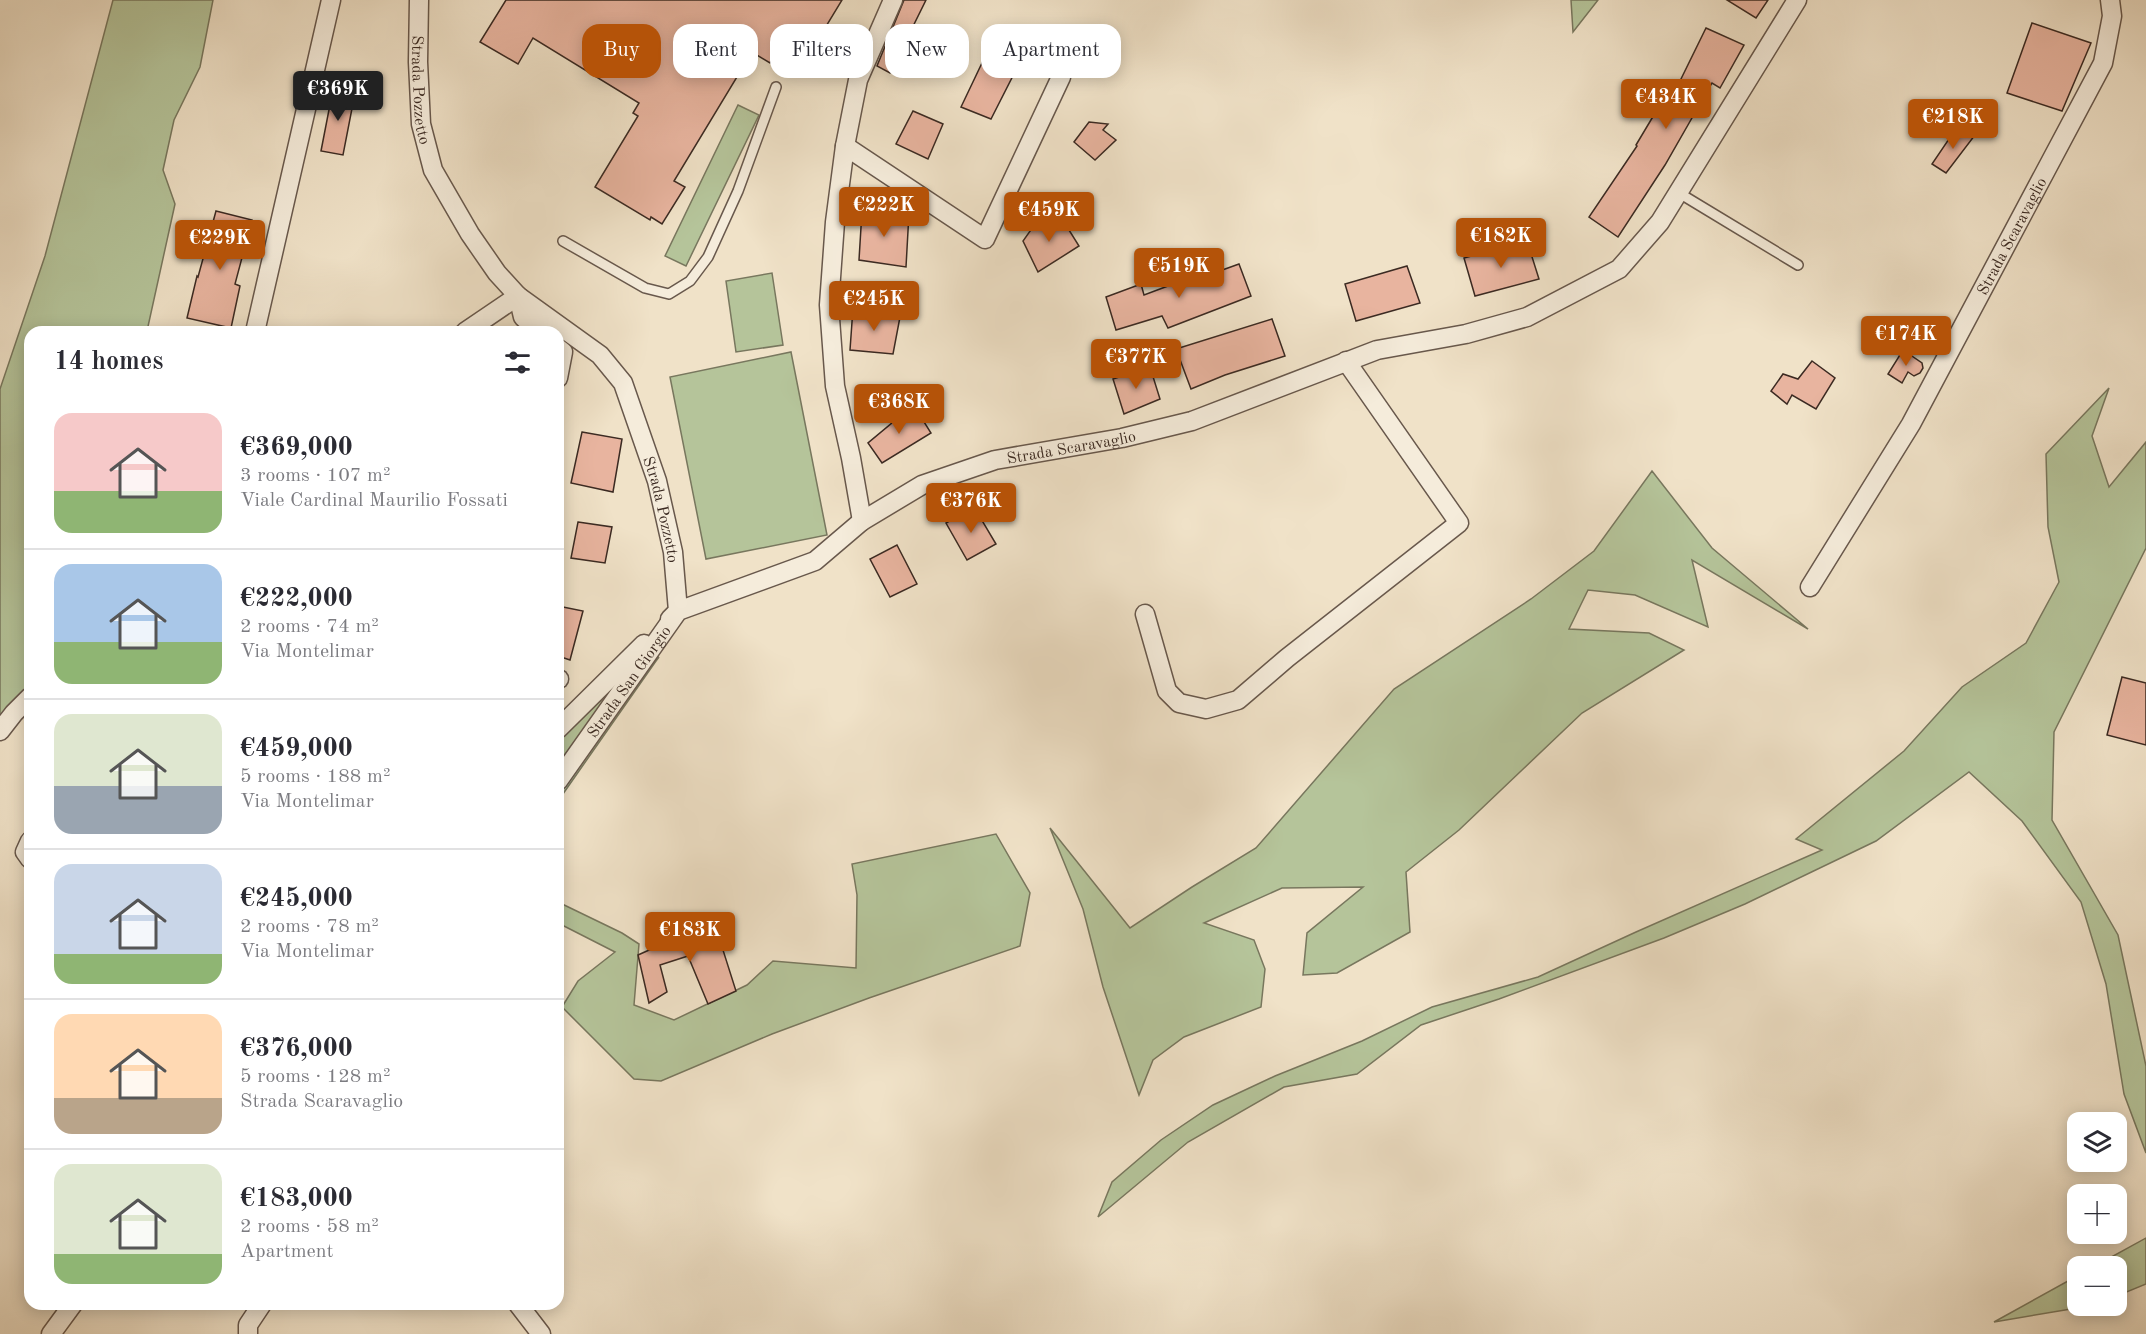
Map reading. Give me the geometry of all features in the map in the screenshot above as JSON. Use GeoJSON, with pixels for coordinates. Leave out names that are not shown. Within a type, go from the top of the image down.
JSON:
{"type":"FeatureCollection","features":[{"type":"Feature","properties":{"kind":"street"},"geometry":{"type":"LineString","coordinates":[[256,326],[331,0]]}},
{"type":"Feature","properties":{"kind":"street","name":"Strada Pozzetto"},"geometry":{"type":"LineString","coordinates":[[419,0],[418,62],[422,124],[433,170],[470,234],[496,273],[518,296],[560,326]]}},
{"type":"Feature","properties":{"kind":"street"},"geometry":{"type":"LineString","coordinates":[[862,521],[835,386],[829,305],[835,222],[845,146],[858,80],[893,0]]}},
{"type":"Feature","properties":{"kind":"street","name":"Strada Scaravaglio"},"geometry":{"type":"LineString","coordinates":[[678,611],[815,561],[862,521],[922,485],[995,460],[1122,438],[1192,421],[1377,350],[1466,334],[1527,317],[1578,292],[1619,269],[1660,222],[1797,0]]}},
{"type":"Feature","properties":{"kind":"street","name":"Strada Scaravaglio"},"geometry":{"type":"LineString","coordinates":[[1810,587],[1911,424],[2103,63],[2112,16],[2110,0]]}},
{"type":"Feature","properties":{"kind":"street"},"geometry":{"type":"LineString","coordinates":[[845,146],[985,239],[1061,78]]}},
{"type":"Feature","properties":{"kind":"street"},"geometry":{"type":"LineString","coordinates":[[474,326],[518,296]]}},
{"type":"Feature","properties":{"kind":"street","name":"Strada Pozzetto"},"geometry":{"type":"LineString","coordinates":[[518,296],[523,317],[533,326]]}},
{"type":"Feature","properties":{"kind":"street","name":"Strada Pozzetto"},"geometry":{"type":"LineString","coordinates":[[564,329],[600,355],[623,383],[657,481],[673,552],[678,611]]}},
{"type":"Feature","properties":{"kind":"street"},"geometry":{"type":"LineString","coordinates":[[1145,614],[1167,691],[1179,703],[1206,709],[1238,700],[1287,658],[1459,523],[1346,361]]}},
{"type":"Feature","properties":{"kind":"street"},"geometry":{"type":"LineString","coordinates":[[564,723],[678,611]]}},
{"type":"Feature","properties":{"kind":"street","name":"Strada San Giorgio"},"geometry":{"type":"LineString","coordinates":[[564,772],[678,611]]}},
{"type":"Feature","properties":{"kind":"street"},"geometry":{"type":"LineString","coordinates":[[0,731],[24,703]]}},
{"type":"Feature","properties":{"kind":"street"},"geometry":{"type":"LineString","coordinates":[[51,1334],[69,1310]]}},
{"type":"Feature","properties":{"kind":"street"},"geometry":{"type":"LineString","coordinates":[[248,1334],[248,1325],[258,1310]]}},
{"type":"Feature","properties":{"kind":"street"},"geometry":{"type":"LineString","coordinates":[[523,1310],[541,1334]]}},
{"type":"Feature","properties":{"kind":"lane"},"geometry":{"type":"LineString","coordinates":[[562,241],[645,288],[669,294],[690,281],[708,257],[734,200],[776,87]]}},
{"type":"Feature","properties":{"kind":"lane"},"geometry":{"type":"LineString","coordinates":[[1679,193],[1798,265]]}},
{"type":"Feature","properties":{"kind":"green space"},"geometry":{"type":"Polygon","coordinates":[[[113,0],[213,0],[200,67],[174,120],[163,170],[175,204],[148,326],[24,326],[24,696],[0,723],[0,389],[45,256],[113,0]]]}},
{"type":"Feature","properties":{"kind":"green space"},"geometry":{"type":"Polygon","coordinates":[[[1571,0],[1598,0],[1573,32],[1571,0]]]}},
{"type":"Feature","properties":{"kind":"green space"},"geometry":{"type":"Polygon","coordinates":[[[738,105],[759,115],[686,266],[665,256],[738,105]]]}},
{"type":"Feature","properties":{"kind":"green space"},"geometry":{"type":"Polygon","coordinates":[[[772,273],[783,345],[736,352],[726,281],[772,273]]]}},
{"type":"Feature","properties":{"kind":"green space"},"geometry":{"type":"Polygon","coordinates":[[[791,352],[827,535],[706,559],[670,377],[791,352]]]}},
{"type":"Feature","properties":{"kind":"green space"},"geometry":{"type":"Polygon","coordinates":[[[2109,388],[2092,436],[2109,487],[2146,442],[2146,548],[2054,732],[2052,820],[2118,935],[2146,1066],[2146,1153],[2124,1094],[2106,984],[2081,902],[2022,821],[1969,772],[1876,841],[1745,904],[1664,938],[1499,999],[1421,1025],[1357,1074],[1284,1087],[1188,1142],[1098,1217],[1112,1182],[1161,1140],[1213,1105],[1275,1076],[1362,1041],[1432,1007],[1538,977],[1822,850],[1796,839],[1904,751],[1962,687],[2026,643],[2059,582],[2048,527],[2046,454],[2109,388]]]}},
{"type":"Feature","properties":{"kind":"green space"},"geometry":{"type":"Polygon","coordinates":[[[1652,471],[1712,548],[1808,629],[1692,560],[1708,627],[1635,595],[1588,590],[1569,629],[1649,633],[1684,650],[1582,713],[1459,830],[1406,872],[1410,932],[1337,973],[1303,975],[1307,933],[1363,887],[1282,888],[1204,923],[1254,940],[1265,969],[1261,1007],[1184,1037],[1153,1060],[1139,1095],[1103,987],[1083,909],[1050,828],[1130,928],[1256,848],[1394,689],[1531,599],[1594,551],[1652,471]]]}},
{"type":"Feature","properties":{"kind":"green space"},"geometry":{"type":"Polygon","coordinates":[[[659,657],[564,792],[564,736],[610,691],[659,657]]]}},
{"type":"Feature","properties":{"kind":"green space"},"geometry":{"type":"Polygon","coordinates":[[[996,834],[1030,893],[1020,946],[772,1034],[661,1081],[634,1079],[564,1009],[564,1004],[578,981],[615,952],[564,926],[564,905],[622,933],[639,944],[634,1005],[674,1020],[747,985],[773,961],[856,968],[857,895],[852,864],[996,834]]]}},
{"type":"Feature","properties":{"kind":"green space"},"geometry":{"type":"Polygon","coordinates":[[[2146,1238],[2146,1284],[2127,1292],[2127,1256],[2113,1256],[2146,1238]]]}},
{"type":"Feature","properties":{"kind":"green space"},"geometry":{"type":"Polygon","coordinates":[[[2067,1282],[2067,1310],[1994,1322],[2067,1282]]]}},
{"type":"Feature","properties":{"kind":"building"},"geometry":{"type":"Polygon","coordinates":[[[506,0],[842,0],[827,24],[770,24],[770,63],[758,56],[758,24],[673,24],[673,78],[736,78],[674,181],[685,187],[662,224],[651,217],[650,220],[595,187],[638,116],[633,113],[639,103],[598,78],[661,78],[661,24],[582,24],[582,68],[533,38],[518,64],[480,42],[506,0]]]}},
{"type":"Feature","properties":{"kind":"building"},"geometry":{"type":"Polygon","coordinates":[[[904,0],[926,0],[914,24],[894,24],[904,0]]]}},
{"type":"Feature","properties":{"kind":"building"},"geometry":{"type":"Polygon","coordinates":[[[1727,0],[1768,0],[1756,18],[1727,0]]]}},
{"type":"Feature","properties":{"kind":"building"},"geometry":{"type":"Polygon","coordinates":[[[2032,23],[2091,43],[2062,111],[2007,93],[2032,23]]]}},
{"type":"Feature","properties":{"kind":"building"},"geometry":{"type":"Polygon","coordinates":[[[1706,28],[1744,45],[1720,88],[1712,83],[1665,165],[1618,237],[1589,217],[1637,146],[1673,83],[1678,85],[1706,28]]]}},
{"type":"Feature","properties":{"kind":"building"},"geometry":{"type":"Polygon","coordinates":[[[885,46],[885,70],[877,66],[885,46]]]}},
{"type":"Feature","properties":{"kind":"building"},"geometry":{"type":"Polygon","coordinates":[[[981,65],[981,78],[1012,78],[991,119],[961,107],[981,65]]]}},
{"type":"Feature","properties":{"kind":"building"},"geometry":{"type":"Polygon","coordinates":[[[333,89],[355,93],[343,155],[321,151],[333,89]]]}},
{"type":"Feature","properties":{"kind":"building"},"geometry":{"type":"Polygon","coordinates":[[[913,111],[943,124],[928,159],[896,144],[913,111]]]}},
{"type":"Feature","properties":{"kind":"building"},"geometry":{"type":"Polygon","coordinates":[[[1089,122],[1108,124],[1103,130],[1116,140],[1095,160],[1074,142],[1089,122]]]}},
{"type":"Feature","properties":{"kind":"building"},"geometry":{"type":"Polygon","coordinates":[[[1955,130],[1975,135],[1946,173],[1932,164],[1955,130]]]}},
{"type":"Feature","properties":{"kind":"building"},"geometry":{"type":"Polygon","coordinates":[[[216,211],[252,220],[235,284],[240,286],[231,326],[187,318],[216,211]]]}},
{"type":"Feature","properties":{"kind":"building"},"geometry":{"type":"Polygon","coordinates":[[[862,211],[909,213],[906,267],[859,260],[862,211]]]}},
{"type":"Feature","properties":{"kind":"building"},"geometry":{"type":"Polygon","coordinates":[[[1050,216],[1058,227],[1064,222],[1079,246],[1038,272],[1023,241],[1035,224],[1050,216]]]}},
{"type":"Feature","properties":{"kind":"building"},"geometry":{"type":"Polygon","coordinates":[[[1527,241],[1539,279],[1475,296],[1464,258],[1527,241]]]}},
{"type":"Feature","properties":{"kind":"building"},"geometry":{"type":"Polygon","coordinates":[[[1239,264],[1251,296],[1168,328],[1162,316],[1116,330],[1106,297],[1141,284],[1144,295],[1184,280],[1186,283],[1239,264]]]}},
{"type":"Feature","properties":{"kind":"building"},"geometry":{"type":"Polygon","coordinates":[[[1407,266],[1420,303],[1356,321],[1345,284],[1407,266]]]}},
{"type":"Feature","properties":{"kind":"building"},"geometry":{"type":"Polygon","coordinates":[[[853,308],[900,317],[893,354],[850,350],[853,308]]]}},
{"type":"Feature","properties":{"kind":"building"},"geometry":{"type":"Polygon","coordinates":[[[1272,319],[1285,356],[1225,375],[1191,389],[1176,349],[1272,319]]]}},
{"type":"Feature","properties":{"kind":"building"},"geometry":{"type":"Polygon","coordinates":[[[1903,350],[1922,363],[1923,368],[1914,376],[1908,372],[1902,383],[1888,374],[1903,350]]]}},
{"type":"Feature","properties":{"kind":"building"},"geometry":{"type":"Polygon","coordinates":[[[1812,361],[1835,378],[1816,409],[1792,395],[1787,404],[1771,391],[1783,374],[1798,379],[1812,361]]]}},
{"type":"Feature","properties":{"kind":"building"},"geometry":{"type":"Polygon","coordinates":[[[1150,367],[1160,399],[1124,414],[1113,379],[1150,367]]]}},
{"type":"Feature","properties":{"kind":"building"},"geometry":{"type":"Polygon","coordinates":[[[907,406],[916,421],[921,417],[931,433],[882,463],[868,443],[893,422],[889,415],[907,406]]]}},
{"type":"Feature","properties":{"kind":"building"},"geometry":{"type":"Polygon","coordinates":[[[582,432],[622,439],[613,492],[571,483],[582,432]]]}},
{"type":"Feature","properties":{"kind":"building"},"geometry":{"type":"Polygon","coordinates":[[[974,507],[996,544],[967,560],[946,523],[974,507]]]}},
{"type":"Feature","properties":{"kind":"building"},"geometry":{"type":"Polygon","coordinates":[[[578,522],[612,527],[605,563],[571,558],[578,522]]]}},
{"type":"Feature","properties":{"kind":"building"},"geometry":{"type":"Polygon","coordinates":[[[897,545],[917,584],[890,597],[870,559],[897,545]]]}},
{"type":"Feature","properties":{"kind":"building"},"geometry":{"type":"Polygon","coordinates":[[[564,607],[583,611],[570,660],[564,658],[564,607]]]}},
{"type":"Feature","properties":{"kind":"building"},"geometry":{"type":"Polygon","coordinates":[[[2122,677],[2146,683],[2146,745],[2107,735],[2122,677]]]}},
{"type":"Feature","properties":{"kind":"building"},"geometry":{"type":"Polygon","coordinates":[[[705,920],[723,950],[736,991],[708,1004],[688,956],[660,965],[667,992],[649,1003],[638,955],[676,938],[674,932],[705,920]]]}}]}
